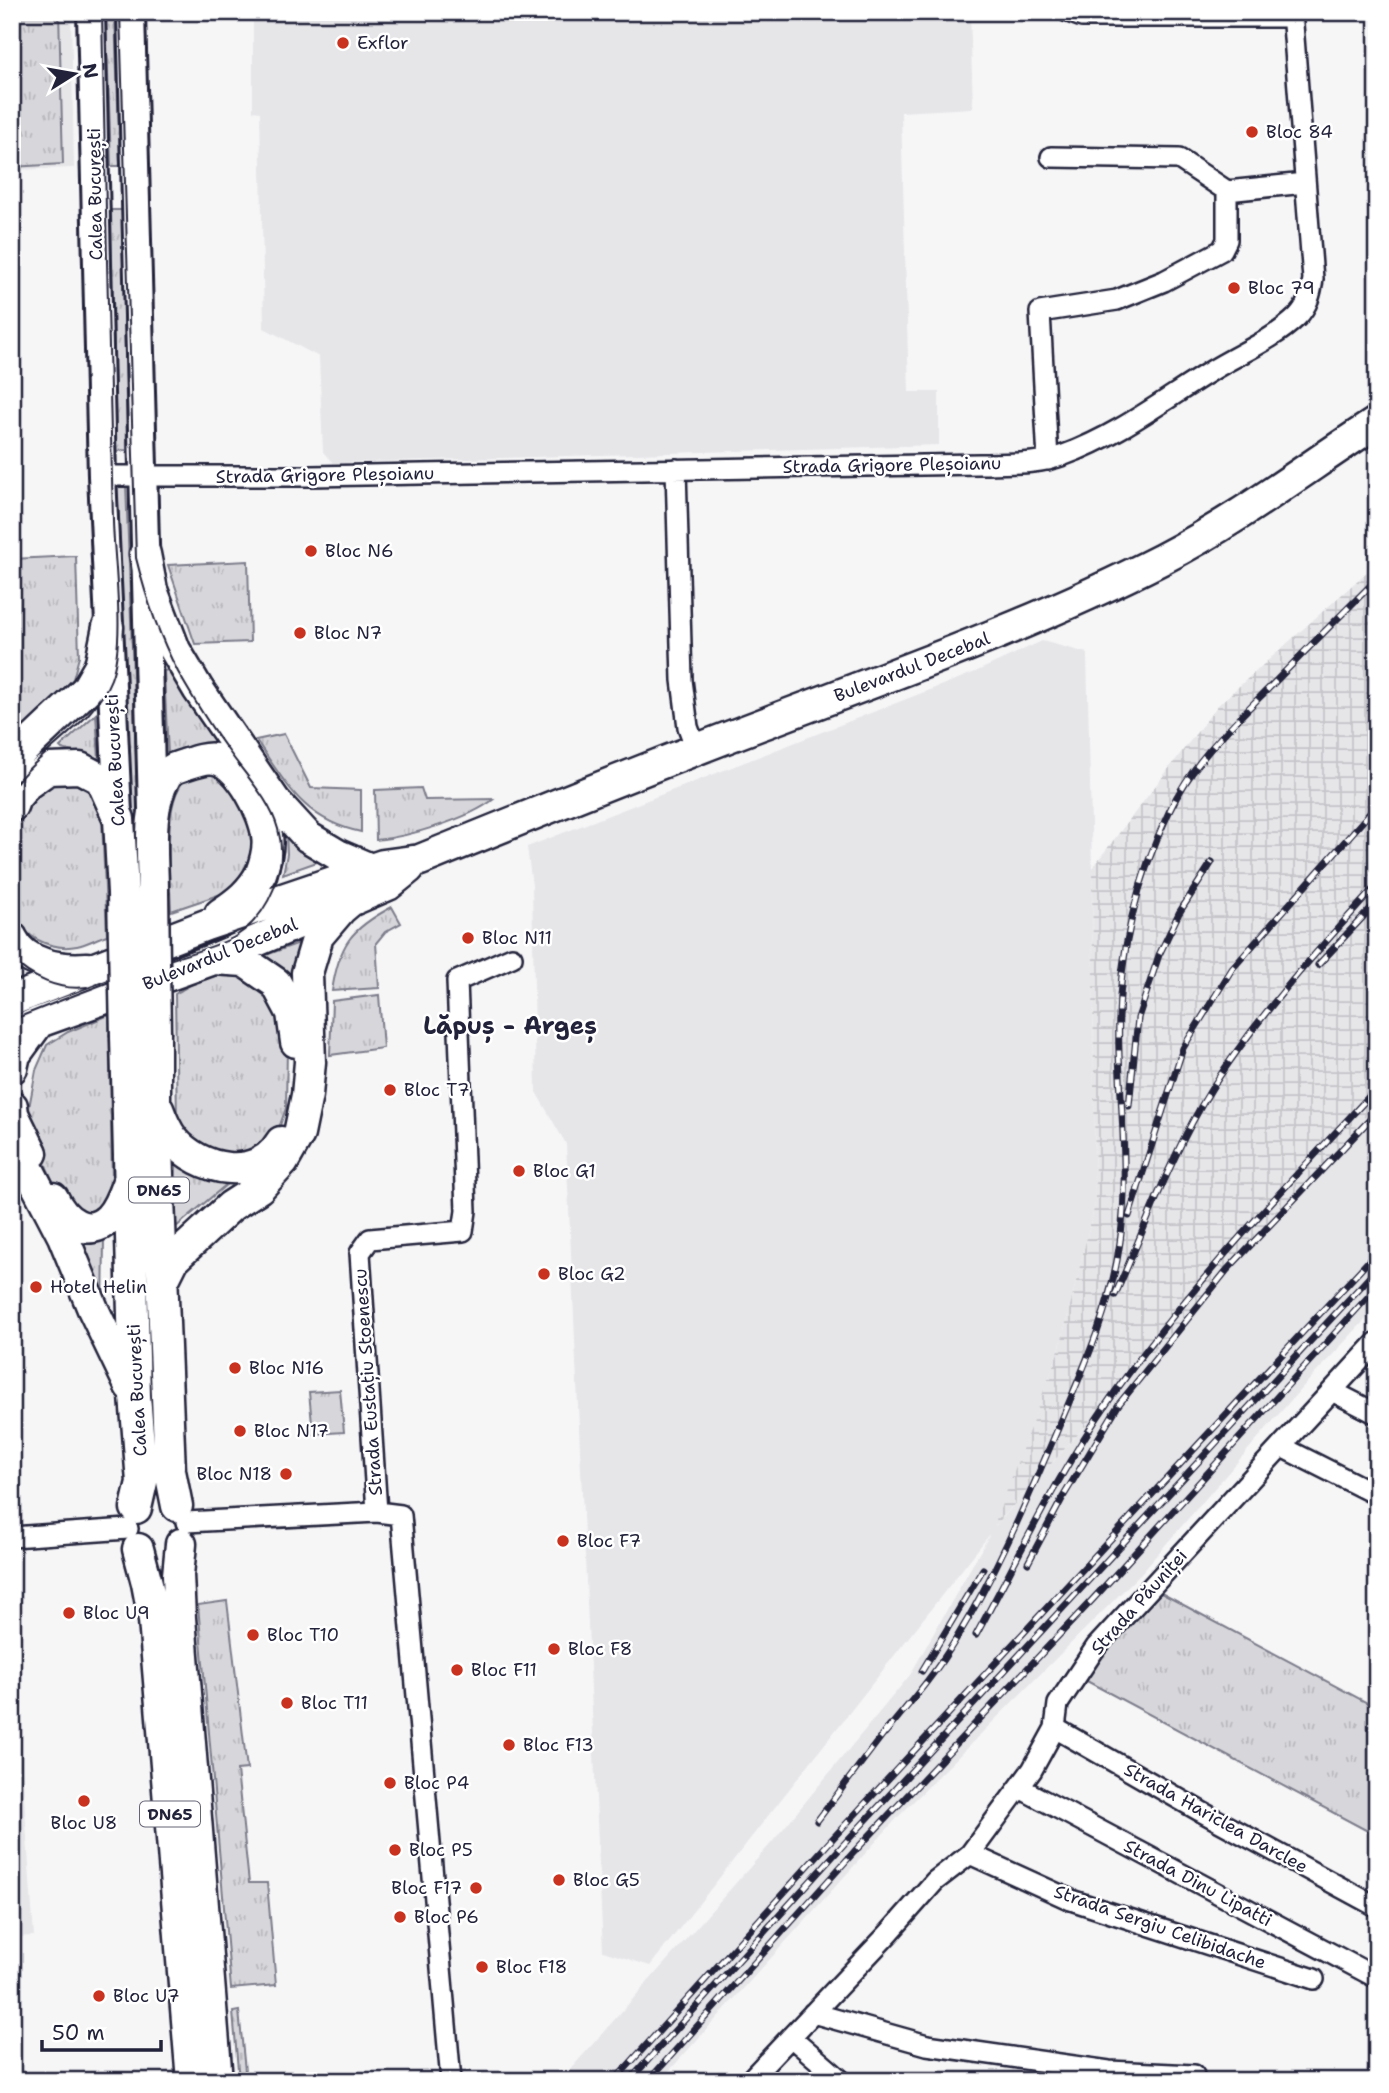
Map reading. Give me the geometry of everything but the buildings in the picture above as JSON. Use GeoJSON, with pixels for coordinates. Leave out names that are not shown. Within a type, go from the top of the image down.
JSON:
{"type":"FeatureCollection","features":[{"type":"Feature","properties":{"kind":"main road","name":"Calea București"},"geometry":{"type":"LineString","coordinates":[[91,12],[102,476],[122,893],[140,1035],[155,1099],[170,1471],[181,1524],[178,1575],[180,1618],[217,2081]]}},
{"type":"Feature","properties":{"kind":"main road","name":"Calea București"},"geometry":{"type":"LineString","coordinates":[[131,12],[153,892],[129,1180],[135,1396],[142,1482],[134,1528],[154,1620],[192,2081]]}},
{"type":"Feature","properties":{"kind":"main road","name":"Bulevardul Decebal"},"geometry":{"type":"LineString","coordinates":[[12,1000],[206,925],[383,865],[420,860],[696,749],[1055,610],[1114,583],[1201,537],[1377,422]]}},
{"type":"Feature","properties":{"kind":"main road"},"geometry":{"type":"LineString","coordinates":[[145,554],[152,590],[174,650],[275,801],[307,837],[338,855],[371,869]]}},
{"type":"Feature","properties":{"kind":"main road"},"geometry":{"type":"LineString","coordinates":[[12,760],[86,690],[100,666],[108,627]]}},
{"type":"Feature","properties":{"kind":"main road"},"geometry":{"type":"LineString","coordinates":[[152,818],[166,775],[183,765],[215,759],[228,765],[247,786],[262,815],[268,837],[261,872],[246,896],[206,925]]}},
{"type":"Feature","properties":{"kind":"main road"},"geometry":{"type":"LineString","coordinates":[[12,806],[27,784],[48,769],[80,768],[101,779],[119,819]]}},
{"type":"Feature","properties":{"kind":"main road","name":"Bulevardul Decebal"},"geometry":{"type":"LineString","coordinates":[[25,1028],[214,959],[387,885],[420,860]]}},
{"type":"Feature","properties":{"kind":"main road"},"geometry":{"type":"LineString","coordinates":[[163,1281],[174,1259],[230,1206],[259,1188],[283,1162],[299,1134],[307,1096],[310,1062],[307,973],[318,936],[354,898]]}},
{"type":"Feature","properties":{"kind":"main road"},"geometry":{"type":"LineString","coordinates":[[12,938],[23,953],[37,961],[70,970],[90,968]]}},
{"type":"Feature","properties":{"kind":"main road"},"geometry":{"type":"LineString","coordinates":[[155,1099],[165,1128],[174,1141],[194,1157],[214,1166],[238,1169],[260,1163],[279,1146],[291,1120],[296,1087],[296,1045],[292,1013],[276,983],[244,961],[214,959]]}},
{"type":"Feature","properties":{"kind":"main road"},"geometry":{"type":"LineString","coordinates":[[12,1068],[25,1028]]}},
{"type":"Feature","properties":{"kind":"main road"},"geometry":{"type":"LineString","coordinates":[[12,1106],[13,1114],[57,1206],[68,1221],[90,1228],[109,1219],[121,1201],[129,1180]]}},
{"type":"Feature","properties":{"kind":"main road"},"geometry":{"type":"LineString","coordinates":[[12,1138],[62,1236],[135,1396]]}},
{"type":"Feature","properties":{"kind":"main road"},"geometry":{"type":"LineString","coordinates":[[153,1498],[166,1499],[181,1524],[171,1553],[157,1556],[134,1528],[153,1498]]}},
{"type":"Feature","properties":{"kind":"street","name":"Strada Grigore Pleșoianu"},"geometry":{"type":"LineString","coordinates":[[102,476],[311,477],[979,464],[1048,460],[1096,441],[1276,333],[1298,316],[1311,294],[1313,279],[1292,15],[1082,18],[1068,12]]}},
{"type":"Feature","properties":{"kind":"street"},"geometry":{"type":"LineString","coordinates":[[1051,157],[1179,159],[1227,191],[1305,183]]}},
{"type":"Feature","properties":{"kind":"street"},"geometry":{"type":"LineString","coordinates":[[1048,460],[1040,312],[1117,300],[1164,281],[1222,250],[1227,240],[1227,191]]}},
{"type":"Feature","properties":{"kind":"street"},"geometry":{"type":"LineString","coordinates":[[676,468],[682,680],[688,727],[696,749]]}},
{"type":"Feature","properties":{"kind":"street","name":"Strada Eustațiu Stoenescu"},"geometry":{"type":"LineString","coordinates":[[377,1512],[360,1253],[370,1239],[463,1231],[466,1210],[457,981],[512,957]]}},
{"type":"Feature","properties":{"kind":"street","name":"Strada Păuniței"},"geometry":{"type":"LineString","coordinates":[[749,2081],[935,1881],[970,1854],[1020,1788],[1055,1728],[1058,1704],[1096,1647],[1377,1342]]}},
{"type":"Feature","properties":{"kind":"street"},"geometry":{"type":"LineString","coordinates":[[1332,1391],[1377,1414]]}},
{"type":"Feature","properties":{"kind":"street"},"geometry":{"type":"LineString","coordinates":[[1282,1447],[1377,1495]]}},
{"type":"Feature","properties":{"kind":"street","name":"Strada Eustațiu Stoenescu"},"geometry":{"type":"LineString","coordinates":[[181,1524],[377,1512],[401,1515],[451,2081]]}},
{"type":"Feature","properties":{"kind":"street"},"geometry":{"type":"LineString","coordinates":[[12,1537],[134,1528]]}},
{"type":"Feature","properties":{"kind":"street","name":"Strada Hariclea Darclee"},"geometry":{"type":"LineString","coordinates":[[1055,1728],[1377,1907]]}},
{"type":"Feature","properties":{"kind":"street","name":"Strada Dinu Lipatti"},"geometry":{"type":"LineString","coordinates":[[1020,1788],[1377,1978]]}},
{"type":"Feature","properties":{"kind":"street","name":"Strada Sergiu Celibidache"},"geometry":{"type":"LineString","coordinates":[[970,1854],[1071,1900],[1314,1979]]}},
{"type":"Feature","properties":{"kind":"street"},"geometry":{"type":"LineString","coordinates":[[813,2013],[927,2045],[1109,2071],[1194,2075]]}},
{"type":"Feature","properties":{"kind":"street"},"geometry":{"type":"LineString","coordinates":[[791,2037],[842,2081]]}},
{"type":"Feature","properties":{"kind":"shaded area"},"geometry":{"type":"Polygon","coordinates":[[[12,12],[71,12],[74,168],[12,170],[12,12]]]}},
{"type":"Feature","properties":{"kind":"shaded area"},"geometry":{"type":"Polygon","coordinates":[[[253,12],[970,12],[973,108],[901,112],[909,392],[939,392],[939,445],[333,463],[323,452],[319,357],[264,328],[260,112],[253,111],[253,12]]]}},
{"type":"Feature","properties":{"kind":"shaded area"},"geometry":{"type":"Polygon","coordinates":[[[1377,563],[1377,1104],[993,1528],[1060,1347],[1095,1204],[1092,868],[1218,705],[1377,563]]]}},
{"type":"Feature","properties":{"kind":"shaded area"},"geometry":{"type":"Polygon","coordinates":[[[1042,641],[1087,653],[1095,1204],[1060,1347],[995,1526],[1377,1104],[1377,1307],[1299,1391],[1141,1573],[899,1816],[660,2081],[560,2081],[774,1840],[910,1675],[990,1534],[650,1966],[603,1951],[566,1144],[536,1092],[532,886],[527,847],[973,673],[1042,641]]]}},
{"type":"Feature","properties":{"kind":"shaded area"},"geometry":{"type":"Polygon","coordinates":[[[12,1727],[20,1739],[34,1936],[12,1937],[12,1727]]]}},
{"type":"Feature","properties":{"kind":"green space"},"geometry":{"type":"Polygon","coordinates":[[[12,12],[59,12],[63,164],[12,167],[12,12]]]}},
{"type":"Feature","properties":{"kind":"green space"},"geometry":{"type":"Polygon","coordinates":[[[106,12],[115,12],[120,166],[111,166],[106,12]]]}},
{"type":"Feature","properties":{"kind":"green space"},"geometry":{"type":"Polygon","coordinates":[[[111,210],[122,210],[127,450],[116,451],[111,210]]]}},
{"type":"Feature","properties":{"kind":"green space"},"geometry":{"type":"Polygon","coordinates":[[[117,483],[126,483],[139,839],[133,839],[117,483]]]}},
{"type":"Feature","properties":{"kind":"green space"},"geometry":{"type":"Polygon","coordinates":[[[76,556],[79,657],[73,679],[12,748],[12,559],[76,556]]]}},
{"type":"Feature","properties":{"kind":"green space"},"geometry":{"type":"Polygon","coordinates":[[[248,561],[250,642],[195,644],[168,565],[248,561]]]}},
{"type":"Feature","properties":{"kind":"green space"},"geometry":{"type":"Polygon","coordinates":[[[171,669],[218,744],[193,745],[168,755],[164,671],[171,669]]]}},
{"type":"Feature","properties":{"kind":"green space"},"geometry":{"type":"Polygon","coordinates":[[[96,714],[99,759],[60,747],[96,714]]]}},
{"type":"Feature","properties":{"kind":"green space"},"geometry":{"type":"Polygon","coordinates":[[[284,734],[311,788],[361,790],[361,832],[324,819],[310,809],[298,798],[256,740],[284,734]]]}},
{"type":"Feature","properties":{"kind":"green space"},"geometry":{"type":"Polygon","coordinates":[[[221,772],[255,815],[254,870],[224,893],[171,911],[169,843],[177,792],[184,781],[192,776],[221,772]]]}},
{"type":"Feature","properties":{"kind":"green space"},"geometry":{"type":"Polygon","coordinates":[[[65,779],[85,785],[97,796],[102,819],[107,935],[81,945],[67,947],[47,944],[22,928],[14,910],[13,898],[18,829],[25,805],[41,788],[65,779]]]}},
{"type":"Feature","properties":{"kind":"green space"},"geometry":{"type":"Polygon","coordinates":[[[421,788],[425,800],[494,799],[470,813],[438,826],[376,840],[375,790],[421,788]]]}},
{"type":"Feature","properties":{"kind":"green space"},"geometry":{"type":"Polygon","coordinates":[[[286,834],[331,857],[283,874],[287,854],[286,834]]]}},
{"type":"Feature","properties":{"kind":"green space"},"geometry":{"type":"Polygon","coordinates":[[[392,907],[401,923],[385,932],[376,943],[379,988],[332,991],[338,962],[349,940],[366,923],[392,907]]]}},
{"type":"Feature","properties":{"kind":"green space"},"geometry":{"type":"Polygon","coordinates":[[[302,942],[294,985],[263,956],[302,942]]]}},
{"type":"Feature","properties":{"kind":"green space"},"geometry":{"type":"Polygon","coordinates":[[[246,972],[271,989],[287,1047],[286,1108],[270,1141],[246,1155],[213,1153],[190,1139],[177,1122],[175,994],[209,977],[246,972]]]}},
{"type":"Feature","properties":{"kind":"green space"},"geometry":{"type":"Polygon","coordinates":[[[379,995],[383,1048],[330,1055],[332,1001],[379,995]]]}},
{"type":"Feature","properties":{"kind":"green space"},"geometry":{"type":"Polygon","coordinates":[[[109,1015],[112,1180],[102,1203],[81,1215],[62,1201],[31,1133],[28,1113],[36,1070],[47,1045],[68,1032],[109,1015]]]}},
{"type":"Feature","properties":{"kind":"green space"},"geometry":{"type":"Polygon","coordinates":[[[176,1158],[234,1178],[176,1227],[176,1158]]]}},
{"type":"Feature","properties":{"kind":"green space"},"geometry":{"type":"Polygon","coordinates":[[[104,1238],[103,1317],[75,1240],[104,1238]]]}},
{"type":"Feature","properties":{"kind":"green space"},"geometry":{"type":"Polygon","coordinates":[[[340,1390],[344,1432],[313,1434],[309,1392],[340,1390]]]}},
{"type":"Feature","properties":{"kind":"green space"},"geometry":{"type":"Polygon","coordinates":[[[1161,1593],[1377,1708],[1377,1836],[1083,1679],[1090,1663],[1161,1593]]]}},
{"type":"Feature","properties":{"kind":"green space"},"geometry":{"type":"Polygon","coordinates":[[[227,1601],[247,1769],[237,1770],[249,1883],[267,1883],[276,1985],[231,1989],[198,1605],[227,1601]]]}},
{"type":"Feature","properties":{"kind":"green space"},"geometry":{"type":"Polygon","coordinates":[[[239,2011],[246,2081],[239,2081],[233,2012],[239,2011]]]}},
{"type":"Feature","properties":{"kind":"tram line"},"geometry":{"type":"LineString","coordinates":[[12,788],[92,710],[111,679],[118,644],[111,457],[102,12]]}},
{"type":"Feature","properties":{"kind":"tram line"},"geometry":{"type":"LineString","coordinates":[[12,1020],[236,936],[248,927],[267,903],[274,889],[281,859],[278,829],[270,808],[216,734],[178,672],[154,616],[136,558],[120,12]]}},
{"type":"Feature","properties":{"kind":"tram line"},"geometry":{"type":"LineString","coordinates":[[12,959],[46,982],[66,987],[87,987]]}},
{"type":"Feature","properties":{"kind":"railway"},"geometry":{"type":"LineString","coordinates":[[885,1733],[940,1664],[984,1589],[1045,1459],[1103,1316],[1116,1267],[1123,1218],[1120,990],[1129,929],[1156,840],[1179,794],[1214,744],[1377,579]]}},
{"type":"Feature","properties":{"kind":"railway"},"geometry":{"type":"LineString","coordinates":[[1129,1216],[1183,1048],[1232,969],[1377,805]]}},
{"type":"Feature","properties":{"kind":"railway"},"geometry":{"type":"LineString","coordinates":[[1129,1106],[1138,1018],[1159,955],[1179,913],[1212,862]]}},
{"type":"Feature","properties":{"kind":"railway"},"geometry":{"type":"LineString","coordinates":[[1115,1295],[1172,1163],[1212,1088],[1270,1008],[1377,885]]}},
{"type":"Feature","properties":{"kind":"railway"},"geometry":{"type":"LineString","coordinates":[[1318,965],[1377,902]]}},
{"type":"Feature","properties":{"kind":"railway"},"geometry":{"type":"LineString","coordinates":[[976,1635],[1073,1456],[1140,1358],[1238,1239],[1377,1088]]}},
{"type":"Feature","properties":{"kind":"railway"},"geometry":{"type":"LineString","coordinates":[[1028,1563],[1063,1497],[1119,1404],[1227,1270],[1377,1112]]}},
{"type":"Feature","properties":{"kind":"railway"},"geometry":{"type":"LineString","coordinates":[[614,2081],[834,1837],[1377,1252]]}},
{"type":"Feature","properties":{"kind":"railway"},"geometry":{"type":"LineString","coordinates":[[629,2081],[844,1844],[1377,1269]]}},
{"type":"Feature","properties":{"kind":"railway"},"geometry":{"type":"LineString","coordinates":[[648,2081],[854,1852],[1094,1598],[1377,1287]]}},
{"type":"Feature","properties":{"kind":"railway"},"geometry":{"type":"LineString","coordinates":[[922,1671],[983,1569]]}},
{"type":"Feature","properties":{"kind":"railway"},"geometry":{"type":"LineString","coordinates":[[817,1821],[890,1725]]}},
{"type":"Feature","properties":{"kind":"place","name":"Exflor"},"geometry":{"type":"Point","coordinates":[343,43]}},
{"type":"Feature","properties":{"kind":"place","name":"Bloc 84"},"geometry":{"type":"Point","coordinates":[1252,132]}},
{"type":"Feature","properties":{"kind":"place","name":"Bloc 79"},"geometry":{"type":"Point","coordinates":[1234,288]}},
{"type":"Feature","properties":{"kind":"place","name":"Bloc N6"},"geometry":{"type":"Point","coordinates":[311,551]}},
{"type":"Feature","properties":{"kind":"place","name":"Bloc N7"},"geometry":{"type":"Point","coordinates":[300,633]}},
{"type":"Feature","properties":{"kind":"place","name":"Bloc N11"},"geometry":{"type":"Point","coordinates":[468,938]}},
{"type":"Feature","properties":{"kind":"place","name":"Bloc T7"},"geometry":{"type":"Point","coordinates":[390,1090]}},
{"type":"Feature","properties":{"kind":"place","name":"Bloc G1"},"geometry":{"type":"Point","coordinates":[519,1171]}},
{"type":"Feature","properties":{"kind":"place","name":"Bloc G2"},"geometry":{"type":"Point","coordinates":[544,1274]}},
{"type":"Feature","properties":{"kind":"place","name":"Hotel Helin"},"geometry":{"type":"Point","coordinates":[36,1287]}},
{"type":"Feature","properties":{"kind":"place","name":"Bloc N16"},"geometry":{"type":"Point","coordinates":[235,1368]}},
{"type":"Feature","properties":{"kind":"place","name":"Bloc N17"},"geometry":{"type":"Point","coordinates":[240,1431]}},
{"type":"Feature","properties":{"kind":"place","name":"Bloc N18"},"geometry":{"type":"Point","coordinates":[286,1474]}},
{"type":"Feature","properties":{"kind":"place","name":"Bloc F7"},"geometry":{"type":"Point","coordinates":[563,1541]}},
{"type":"Feature","properties":{"kind":"place","name":"Bloc U9"},"geometry":{"type":"Point","coordinates":[69,1613]}},
{"type":"Feature","properties":{"kind":"place","name":"Bloc T10"},"geometry":{"type":"Point","coordinates":[253,1635]}},
{"type":"Feature","properties":{"kind":"place","name":"Bloc F8"},"geometry":{"type":"Point","coordinates":[554,1649]}},
{"type":"Feature","properties":{"kind":"place","name":"Bloc F11"},"geometry":{"type":"Point","coordinates":[457,1670]}},
{"type":"Feature","properties":{"kind":"place","name":"Bloc T11"},"geometry":{"type":"Point","coordinates":[287,1703]}},
{"type":"Feature","properties":{"kind":"place","name":"Bloc F13"},"geometry":{"type":"Point","coordinates":[509,1745]}},
{"type":"Feature","properties":{"kind":"place","name":"Bloc P4"},"geometry":{"type":"Point","coordinates":[390,1783]}},
{"type":"Feature","properties":{"kind":"place","name":"Bloc U8"},"geometry":{"type":"Point","coordinates":[84,1801]}},
{"type":"Feature","properties":{"kind":"place","name":"Bloc P5"},"geometry":{"type":"Point","coordinates":[395,1850]}},
{"type":"Feature","properties":{"kind":"place","name":"Bloc G5"},"geometry":{"type":"Point","coordinates":[559,1880]}},
{"type":"Feature","properties":{"kind":"place","name":"Bloc F17"},"geometry":{"type":"Point","coordinates":[476,1888]}},
{"type":"Feature","properties":{"kind":"place","name":"Bloc P6"},"geometry":{"type":"Point","coordinates":[400,1917]}},
{"type":"Feature","properties":{"kind":"place","name":"Bloc F18"},"geometry":{"type":"Point","coordinates":[482,1967]}},
{"type":"Feature","properties":{"kind":"place","name":"Bloc U7"},"geometry":{"type":"Point","coordinates":[99,1996]}},
{"type":"Feature","properties":{"kind":"district","name":"Lăpuș - Argeș"},"geometry":{"type":"Point","coordinates":[510,1026]}}]}
